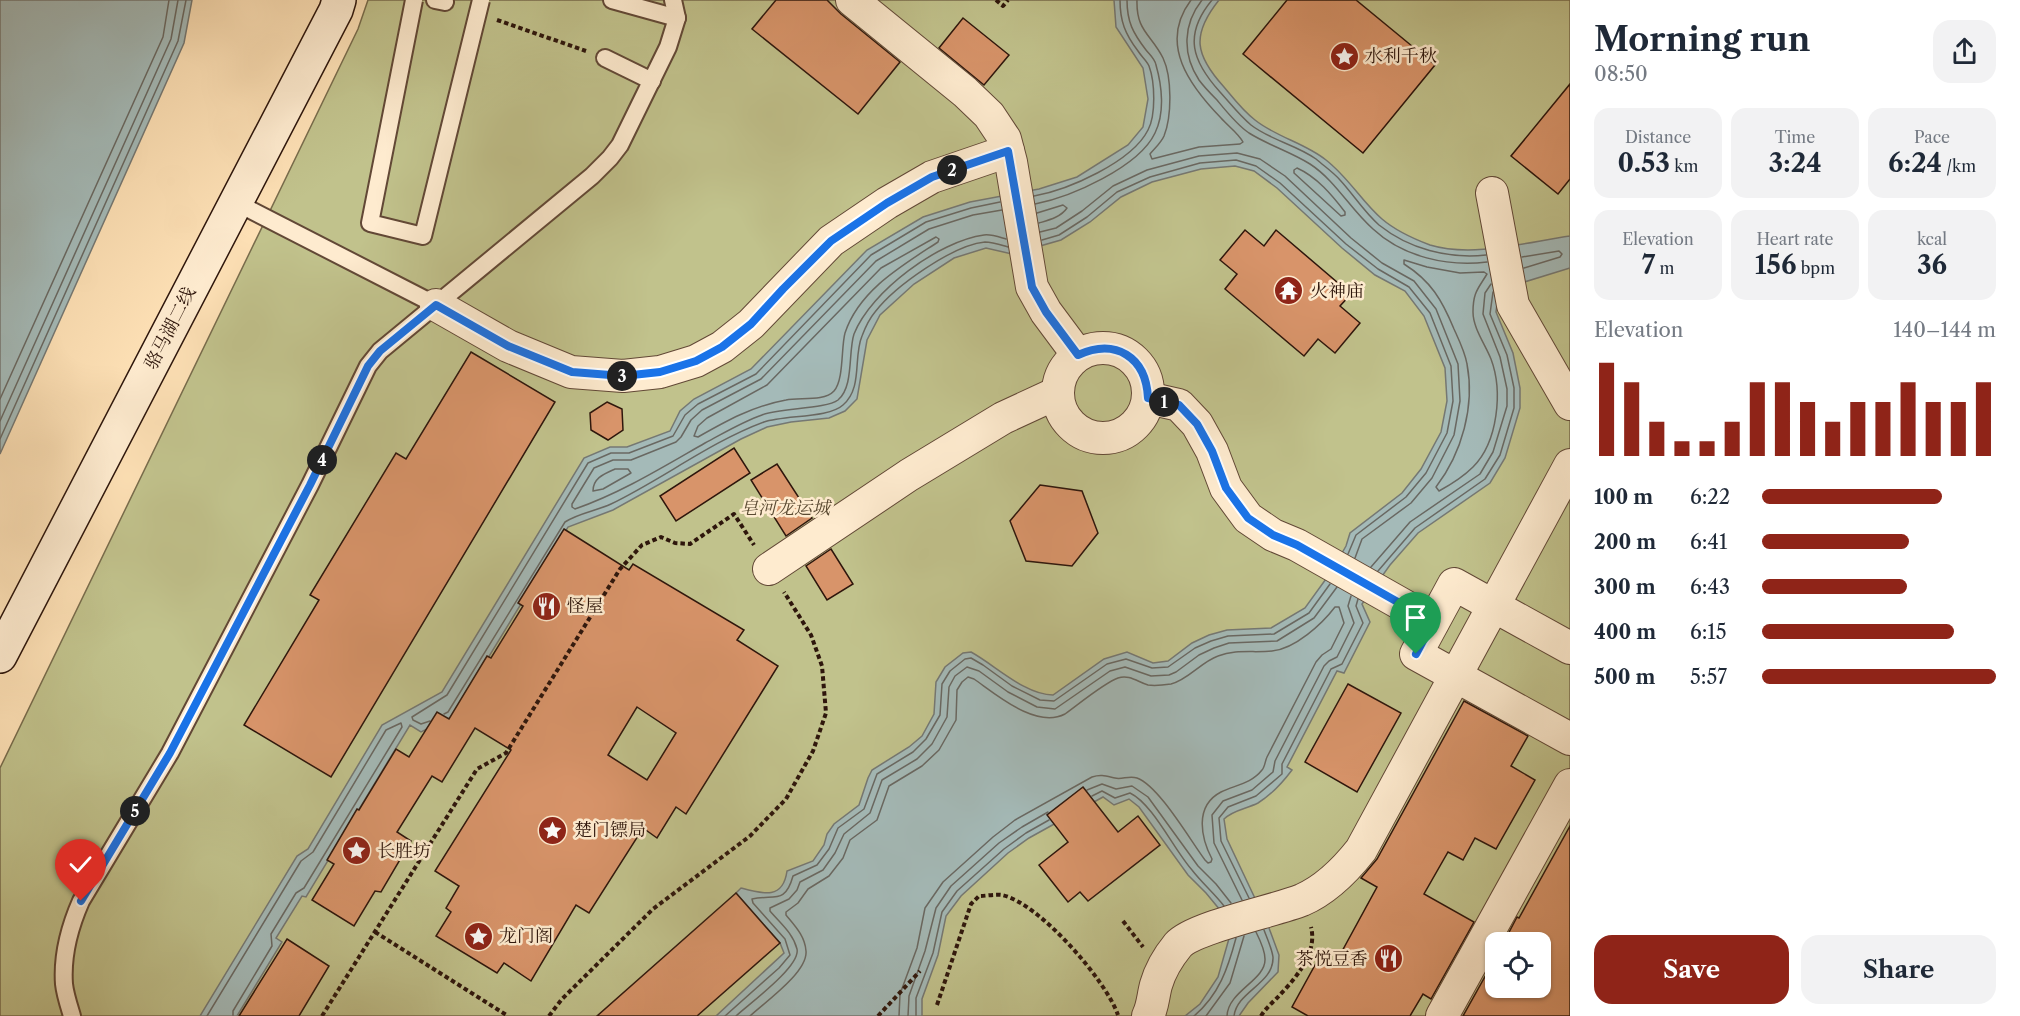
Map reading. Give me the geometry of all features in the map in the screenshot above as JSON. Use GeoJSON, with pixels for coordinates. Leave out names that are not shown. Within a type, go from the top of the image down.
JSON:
{"type":"FeatureCollection","features":[{"type":"Feature","properties":{"kind":"street","name":"骆马湖二线"},"geometry":{"type":"LineString","coordinates":[[0,656],[336,10],[339,0]]}},
{"type":"Feature","properties":{"kind":"street"},"geometry":{"type":"LineString","coordinates":[[870,6],[981,107],[1005,139],[1032,287],[1046,312],[1078,355]]}},
{"type":"Feature","properties":{"kind":"street"},"geometry":{"type":"LineString","coordinates":[[436,305],[508,346],[572,372],[623,376],[660,372],[696,361],[729,341],[751,324],[831,241],[887,203],[932,177],[1008,151]]}},
{"type":"Feature","properties":{"kind":"street"},"geometry":{"type":"LineString","coordinates":[[1492,193],[1513,305],[1570,404]]}},
{"type":"Feature","properties":{"kind":"street"},"geometry":{"type":"LineString","coordinates":[[1106,348],[1120,351],[1132,358],[1142,370],[1147,383],[1148,398],[1144,413],[1135,425],[1123,434],[1108,439],[1092,438],[1078,432],[1066,421],[1059,408],[1057,393],[1060,377],[1067,364],[1078,355],[1091,349],[1106,348]]}},
{"type":"Feature","properties":{"kind":"street"},"geometry":{"type":"LineString","coordinates":[[769,569],[937,458],[1003,418],[1057,393]]}},
{"type":"Feature","properties":{"kind":"street"},"geometry":{"type":"LineString","coordinates":[[1148,398],[1179,405],[1197,424],[1212,451],[1226,488],[1248,518],[1273,535],[1297,545],[1433,622]]}},
{"type":"Feature","properties":{"kind":"street"},"geometry":{"type":"LineString","coordinates":[[1149,1016],[1165,963],[1180,943],[1199,933],[1305,899],[1348,867],[1361,850],[1570,465]]}},
{"type":"Feature","properties":{"kind":"street"},"geometry":{"type":"LineString","coordinates":[[1570,648],[1454,584],[1416,654],[1570,739]]}},
{"type":"Feature","properties":{"kind":"street"},"geometry":{"type":"LineString","coordinates":[[1442,1016],[1570,785]]}},
{"type":"Feature","properties":{"kind":"lane"},"geometry":{"type":"LineString","coordinates":[[414,0],[370,223],[423,236],[480,0]]}},
{"type":"Feature","properties":{"kind":"lane"},"geometry":{"type":"LineString","coordinates":[[612,0],[677,18]]}},
{"type":"Feature","properties":{"kind":"lane"},"geometry":{"type":"LineString","coordinates":[[72,1016],[64,984],[64,960],[81,901],[170,753],[310,485],[368,366],[380,351],[592,176],[610,158],[620,145],[669,47],[677,18],[673,0]]}},
{"type":"Feature","properties":{"kind":"lane"},"geometry":{"type":"LineString","coordinates":[[605,58],[652,81]]}},
{"type":"Feature","properties":{"kind":"lane"},"geometry":{"type":"LineString","coordinates":[[235,202],[436,305]]}},
{"type":"Feature","properties":{"kind":"path"},"geometry":{"type":"LineString","coordinates":[[996,0],[1003,6],[1008,0]]}},
{"type":"Feature","properties":{"kind":"path"},"geometry":{"type":"LineString","coordinates":[[488,17],[605,58]]}},
{"type":"Feature","properties":{"kind":"path"},"geometry":{"type":"LineString","coordinates":[[322,1016],[477,769],[506,753],[620,569],[642,545],[661,537],[675,543],[690,544],[734,514],[811,635],[822,666],[826,713],[813,751],[786,799],[750,836],[653,909],[562,999],[549,1016]]}},
{"type":"Feature","properties":{"kind":"path"},"geometry":{"type":"LineString","coordinates":[[938,1005],[971,904],[979,896],[1001,895],[1017,902],[1061,935],[1081,957],[1105,990],[1118,1016]]}},
{"type":"Feature","properties":{"kind":"path"},"geometry":{"type":"LineString","coordinates":[[1261,1016],[1293,981],[1310,952],[1314,937],[1310,922],[1296,902]]}},
{"type":"Feature","properties":{"kind":"path"},"geometry":{"type":"LineString","coordinates":[[375,932],[508,1016]]}},
{"type":"Feature","properties":{"kind":"path"},"geometry":{"type":"LineString","coordinates":[[878,1016],[920,971]]}},
{"type":"Feature","properties":{"kind":"green space","name":"皂河龙运城"},"geometry":{"type":"Polygon","coordinates":[[[368,0],[1570,0],[1570,1016],[0,1016],[0,768],[358,29],[368,0]]]}},
{"type":"Feature","properties":{"kind":"water"},"geometry":{"type":"Polygon","coordinates":[[[0,0],[192,0],[184,43],[0,454],[0,0]]]}},
{"type":"Feature","properties":{"kind":"water"},"geometry":{"type":"Polygon","coordinates":[[[1114,0],[1219,0],[1204,24],[1200,45],[1202,55],[1214,76],[1239,105],[1263,126],[1326,160],[1342,174],[1375,212],[1405,234],[1430,245],[1464,250],[1500,248],[1570,236],[1570,268],[1508,287],[1498,296],[1496,312],[1513,353],[1520,388],[1520,408],[1505,458],[1490,483],[1418,533],[1390,565],[1362,604],[1370,622],[1344,673],[1337,671],[1287,767],[1292,770],[1263,800],[1224,819],[1227,839],[1269,928],[1279,955],[1278,972],[1248,1003],[1239,1016],[1185,1016],[1200,1004],[1218,977],[1230,935],[1220,910],[1188,875],[1139,807],[1129,799],[1114,805],[1103,797],[1029,838],[1008,853],[961,896],[946,916],[938,955],[922,999],[922,1016],[716,1016],[784,953],[780,943],[736,893],[741,888],[764,893],[776,891],[785,880],[787,871],[813,861],[834,824],[859,805],[872,770],[922,736],[934,714],[936,682],[945,667],[963,653],[971,652],[1021,685],[1042,694],[1053,695],[1104,659],[1127,652],[1153,663],[1168,661],[1192,643],[1209,635],[1227,630],[1271,628],[1305,608],[1331,572],[1346,546],[1350,533],[1402,493],[1421,469],[1441,432],[1447,401],[1445,368],[1424,316],[1405,291],[1375,275],[1277,188],[1254,171],[1235,166],[1201,169],[1152,182],[1121,197],[1090,222],[1061,240],[1012,254],[986,248],[954,258],[914,284],[880,315],[867,340],[857,399],[845,411],[829,418],[767,427],[613,510],[568,527],[452,717],[421,732],[410,725],[306,897],[302,896],[276,938],[282,942],[237,1016],[200,1016],[297,856],[308,849],[382,725],[442,692],[584,458],[610,447],[627,447],[670,431],[680,411],[694,399],[751,369],[867,250],[923,217],[970,202],[1039,189],[1077,177],[1128,145],[1143,127],[1148,99],[1143,68],[1116,27],[1114,0]]]}},
{"type":"Feature","properties":{"kind":"building"},"geometry":{"type":"Polygon","coordinates":[[[776,0],[827,0],[900,62],[858,114],[752,29],[776,0]]]}},
{"type":"Feature","properties":{"kind":"building"},"geometry":{"type":"Polygon","coordinates":[[[1287,0],[1356,0],[1435,65],[1363,153],[1243,54],[1287,0]]]}},
{"type":"Feature","properties":{"kind":"building"},"geometry":{"type":"Polygon","coordinates":[[[963,18],[1009,55],[984,85],[939,48],[963,18]]]}},
{"type":"Feature","properties":{"kind":"building"},"geometry":{"type":"Polygon","coordinates":[[[1570,84],[1570,179],[1558,194],[1511,156],[1570,84]]]}},
{"type":"Feature","properties":{"kind":"building"},"geometry":{"type":"Polygon","coordinates":[[[1245,230],[1264,246],[1276,230],[1351,294],[1340,306],[1360,323],[1335,353],[1318,339],[1304,356],[1225,289],[1237,274],[1220,260],[1245,230]]]}},
{"type":"Feature","properties":{"kind":"building"},"geometry":{"type":"Polygon","coordinates":[[[471,352],[555,402],[331,777],[244,725],[319,600],[310,595],[396,453],[406,459],[471,352]]]}},
{"type":"Feature","properties":{"kind":"building"},"geometry":{"type":"Polygon","coordinates":[[[607,402],[622,409],[623,430],[608,440],[591,430],[590,413],[607,402]]]}},
{"type":"Feature","properties":{"kind":"building"},"geometry":{"type":"Polygon","coordinates":[[[734,448],[750,473],[676,521],[660,496],[734,448]]]}},
{"type":"Feature","properties":{"kind":"building"},"geometry":{"type":"Polygon","coordinates":[[[777,464],[812,518],[786,536],[751,480],[777,464]]]}},
{"type":"Feature","properties":{"kind":"building"},"geometry":{"type":"Polygon","coordinates":[[[1040,485],[1082,491],[1098,533],[1072,566],[1026,561],[1010,521],[1040,485]]]}},
{"type":"Feature","properties":{"kind":"building"},"geometry":{"type":"Polygon","coordinates":[[[564,529],[629,570],[633,564],[744,630],[737,640],[778,666],[686,814],[676,807],[657,838],[643,828],[589,913],[576,905],[531,981],[504,963],[497,973],[436,936],[451,912],[446,908],[459,886],[435,871],[511,750],[475,728],[442,782],[432,776],[397,832],[411,841],[381,892],[375,891],[354,926],[312,900],[334,864],[327,860],[396,749],[409,757],[437,712],[449,719],[487,656],[491,658],[523,606],[518,603],[564,529]],[[637,707],[608,755],[647,780],[676,733],[637,707]]]}},
{"type":"Feature","properties":{"kind":"building"},"geometry":{"type":"Polygon","coordinates":[[[831,549],[853,584],[827,600],[806,566],[831,549]]]}},
{"type":"Feature","properties":{"kind":"building"},"geometry":{"type":"Polygon","coordinates":[[[1348,684],[1401,713],[1357,792],[1305,762],[1348,684]]]}},
{"type":"Feature","properties":{"kind":"building"},"geometry":{"type":"Polygon","coordinates":[[[1464,701],[1528,736],[1511,766],[1535,780],[1496,849],[1475,838],[1463,860],[1448,852],[1424,894],[1474,922],[1431,999],[1423,994],[1410,1016],[1308,1016],[1292,1007],[1320,956],[1335,964],[1377,887],[1361,878],[1377,859],[1464,701]]]}},
{"type":"Feature","properties":{"kind":"building"},"geometry":{"type":"Polygon","coordinates":[[[1083,787],[1118,832],[1138,816],[1160,845],[1088,901],[1080,892],[1068,902],[1039,865],[1068,842],[1047,815],[1083,787]]]}},
{"type":"Feature","properties":{"kind":"building"},"geometry":{"type":"Polygon","coordinates":[[[1570,826],[1570,1016],[1463,1016],[1485,977],[1485,998],[1551,998],[1551,932],[1509,932],[1517,917],[1519,918],[1570,826]]]}},
{"type":"Feature","properties":{"kind":"building"},"geometry":{"type":"Polygon","coordinates":[[[736,893],[780,943],[697,1016],[597,1016],[736,893]]]}},
{"type":"Feature","properties":{"kind":"building"},"geometry":{"type":"Polygon","coordinates":[[[287,939],[329,966],[299,1016],[239,1016],[287,939]]]}},
{"type":"Feature","properties":{"kind":"place","name":"水利千秋"},"geometry":{"type":"Point","coordinates":[1344,56]}},
{"type":"Feature","properties":{"kind":"place","name":"火神庙"},"geometry":{"type":"Point","coordinates":[1289,291]}},
{"type":"Feature","properties":{"kind":"place","name":"怪屋"},"geometry":{"type":"Point","coordinates":[546,606]}},
{"type":"Feature","properties":{"kind":"place","name":"楚门镖局"},"geometry":{"type":"Point","coordinates":[553,830]}},
{"type":"Feature","properties":{"kind":"place","name":"长胜坊"},"geometry":{"type":"Point","coordinates":[356,851]}},
{"type":"Feature","properties":{"kind":"place","name":"龙门阁"},"geometry":{"type":"Point","coordinates":[478,936]}},
{"type":"Feature","properties":{"kind":"place","name":"茶悦豆香"},"geometry":{"type":"Point","coordinates":[1389,959]}},
{"type":"Feature","properties":{"kind":"route"},"geometry":{"type":"LineString","coordinates":[[81,901],[170,753],[310,485],[360,379],[380,351],[436,305],[508,346],[572,372],[623,376],[660,372],[696,361],[722,347],[751,324],[831,241],[887,203],[932,177],[1008,151],[1032,287],[1046,312],[1078,355],[1091,349],[1106,348],[1120,351],[1132,358],[1142,370],[1147,383],[1148,398],[1179,405],[1197,424],[1212,451],[1226,488],[1248,518],[1273,535],[1297,545],[1433,622],[1416,654]]}}]}
